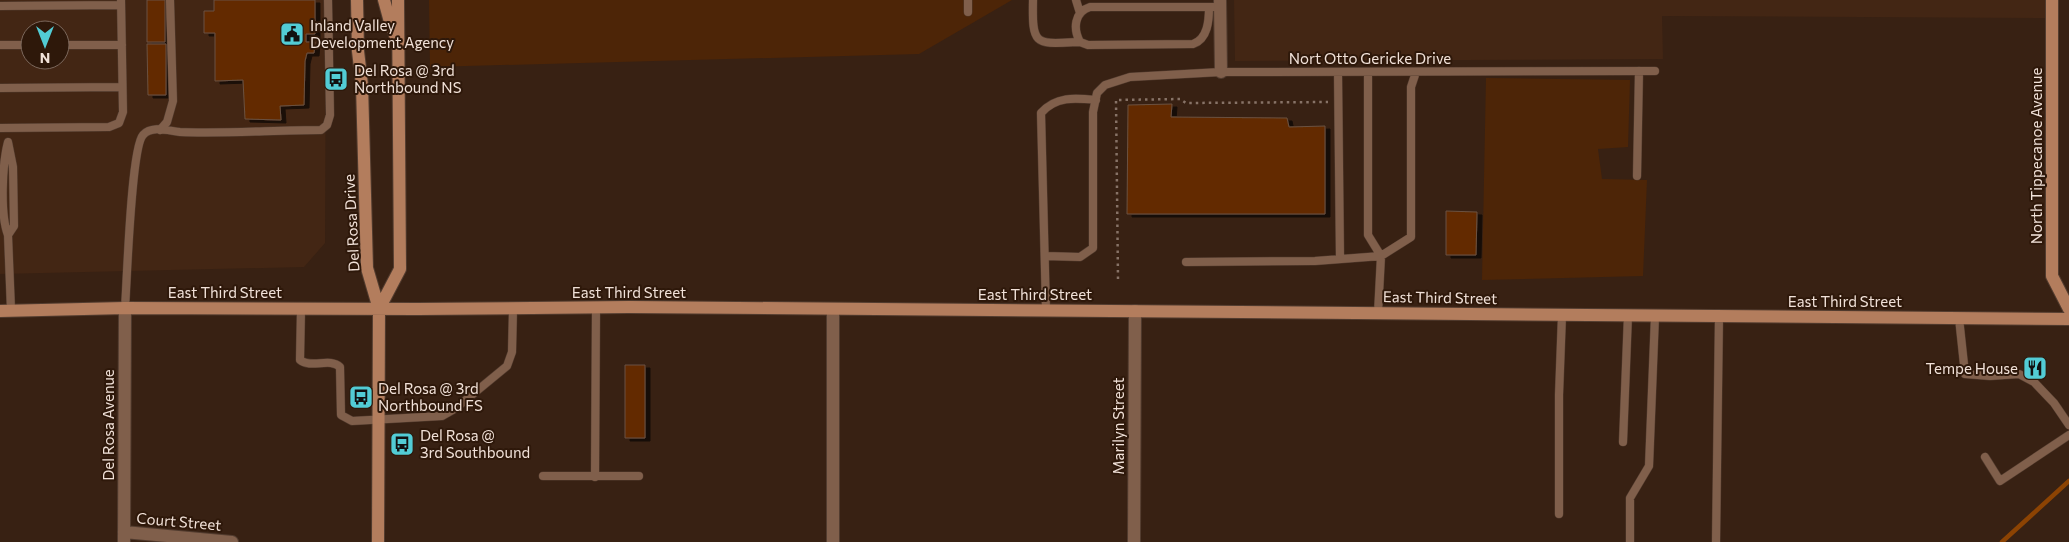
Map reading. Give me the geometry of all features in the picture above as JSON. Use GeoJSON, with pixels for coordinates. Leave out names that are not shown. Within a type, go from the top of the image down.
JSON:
{"type":"FeatureCollection","features":[{"type":"Feature","properties":{"kind":"main road","name":"Del Rosa Drive"},"geometry":{"type":"LineString","coordinates":[[358,0],[358,51],[362,85],[367,268],[379,309]]}},
{"type":"Feature","properties":{"kind":"main road"},"geometry":{"type":"LineString","coordinates":[[384,0],[390,22],[398,39]]}},
{"type":"Feature","properties":{"kind":"main road"},"geometry":{"type":"LineString","coordinates":[[378,542],[379,309],[400,269],[398,0]]}},
{"type":"Feature","properties":{"kind":"main road","name":"North Tippecanoe Avenue"},"geometry":{"type":"LineString","coordinates":[[2052,0],[2052,276],[2069,309]]}},
{"type":"Feature","properties":{"kind":"main road","name":"East Third Street"},"geometry":{"type":"LineString","coordinates":[[6,310],[125,308],[1046,310],[2069,320]]}},
{"type":"Feature","properties":{"kind":"street"},"geometry":{"type":"LineString","coordinates":[[1217,5],[1221,72]]}},
{"type":"Feature","properties":{"kind":"street","name":"Del Rosa Avenue"},"geometry":{"type":"LineString","coordinates":[[124,537],[125,308]]}},
{"type":"Feature","properties":{"kind":"street"},"geometry":{"type":"LineString","coordinates":[[833,542],[834,309]]}},
{"type":"Feature","properties":{"kind":"street","name":"Marilyn Street"},"geometry":{"type":"LineString","coordinates":[[1134,542],[1135,311]]}},
{"type":"Feature","properties":{"kind":"street","name":"Court Street"},"geometry":{"type":"LineString","coordinates":[[124,537],[232,542]]}},
{"type":"Feature","properties":{"kind":"lane"},"geometry":{"type":"LineString","coordinates":[[160,130],[167,122],[172,101],[170,0]]}},
{"type":"Feature","properties":{"kind":"lane"},"geometry":{"type":"LineString","coordinates":[[125,308],[130,223],[138,148],[143,135],[154,130],[181,132],[320,130],[327,125],[330,115],[328,0]]}},
{"type":"Feature","properties":{"kind":"lane"},"geometry":{"type":"LineString","coordinates":[[968,0],[968,12]]}},
{"type":"Feature","properties":{"kind":"lane"},"geometry":{"type":"LineString","coordinates":[[1032,0],[1033,31],[1037,38],[1047,43],[1080,42],[1088,45],[1193,44],[1203,36],[1217,5],[1090,7],[1080,13],[1076,21],[1076,32],[1080,42]]}},
{"type":"Feature","properties":{"kind":"lane"},"geometry":{"type":"LineString","coordinates":[[1076,0],[1080,13]]}},
{"type":"Feature","properties":{"kind":"lane"},"geometry":{"type":"LineString","coordinates":[[0,6],[121,2],[122,45],[123,112],[119,123],[109,127],[4,128],[14,168],[14,226],[8,235],[6,310]]}},
{"type":"Feature","properties":{"kind":"lane"},"geometry":{"type":"LineString","coordinates":[[0,45],[20,45]]}},
{"type":"Feature","properties":{"kind":"lane"},"geometry":{"type":"LineString","coordinates":[[70,45],[122,45]]}},
{"type":"Feature","properties":{"kind":"lane"},"geometry":{"type":"LineString","coordinates":[[1637,176],[1639,71]]}},
{"type":"Feature","properties":{"kind":"lane","name":"Nort Otto Gericke Drive"},"geometry":{"type":"LineString","coordinates":[[1096,100],[1097,93],[1105,85],[1130,77],[1221,72],[1655,71]]}},
{"type":"Feature","properties":{"kind":"lane"},"geometry":{"type":"LineString","coordinates":[[1338,72],[1340,260]]}},
{"type":"Feature","properties":{"kind":"lane"},"geometry":{"type":"LineString","coordinates":[[1368,72],[1368,235],[1381,256],[1378,313]]}},
{"type":"Feature","properties":{"kind":"lane"},"geometry":{"type":"LineString","coordinates":[[1186,262],[1288,262],[1381,256],[1411,237],[1411,87],[1416,72]]}},
{"type":"Feature","properties":{"kind":"lane"},"geometry":{"type":"LineString","coordinates":[[0,88],[122,87]]}},
{"type":"Feature","properties":{"kind":"lane"},"geometry":{"type":"LineString","coordinates":[[1045,256],[1080,257],[1094,248],[1094,112],[1096,100],[1073,98],[1049,104],[1042,113],[1046,310]]}},
{"type":"Feature","properties":{"kind":"lane"},"geometry":{"type":"LineString","coordinates":[[8,142],[1,167],[2,226],[8,235]]}},
{"type":"Feature","properties":{"kind":"lane"},"geometry":{"type":"LineString","coordinates":[[595,477],[596,308]]}},
{"type":"Feature","properties":{"kind":"lane"},"geometry":{"type":"LineString","coordinates":[[301,309],[300,360],[307,363],[337,364],[340,367],[342,415],[352,421],[442,416],[456,408],[507,366],[512,352],[514,309]]}},
{"type":"Feature","properties":{"kind":"lane"},"geometry":{"type":"LineString","coordinates":[[1559,514],[1559,386],[1562,315]]}},
{"type":"Feature","properties":{"kind":"lane"},"geometry":{"type":"LineString","coordinates":[[1623,442],[1628,315]]}},
{"type":"Feature","properties":{"kind":"lane"},"geometry":{"type":"LineString","coordinates":[[1630,542],[1630,498],[1649,466],[1655,316]]}},
{"type":"Feature","properties":{"kind":"lane"},"geometry":{"type":"LineString","coordinates":[[1716,542],[1719,316]]}},
{"type":"Feature","properties":{"kind":"lane"},"geometry":{"type":"LineString","coordinates":[[1959,318],[1965,374],[1990,376],[2019,374],[2034,382],[2054,403],[2069,425]]}},
{"type":"Feature","properties":{"kind":"lane"},"geometry":{"type":"LineString","coordinates":[[1985,457],[2000,481],[2069,435]]}},
{"type":"Feature","properties":{"kind":"lane"},"geometry":{"type":"LineString","coordinates":[[543,476],[638,476]]}},
{"type":"Feature","properties":{"kind":"path"},"geometry":{"type":"LineString","coordinates":[[1118,279],[1116,100],[1180,99],[1186,103],[1338,102]]}},
{"type":"Feature","properties":{"kind":"shaded area"},"geometry":{"type":"Polygon","coordinates":[[[0,0],[326,0],[325,243],[304,267],[0,274],[0,0]]]}},
{"type":"Feature","properties":{"kind":"shaded area"},"geometry":{"type":"Polygon","coordinates":[[[429,0],[1012,0],[919,54],[430,67],[429,0]]]}},
{"type":"Feature","properties":{"kind":"shaded area"},"geometry":{"type":"Polygon","coordinates":[[[1234,0],[2046,0],[2046,18],[1662,16],[1663,59],[1235,61],[1234,0]]]}},
{"type":"Feature","properties":{"kind":"shaded area"},"geometry":{"type":"Polygon","coordinates":[[[1486,78],[1630,80],[1628,147],[1598,149],[1602,179],[1647,180],[1643,276],[1482,280],[1486,78]]]}},
{"type":"Feature","properties":{"kind":"building"},"geometry":{"type":"Polygon","coordinates":[[[147,0],[165,0],[165,42],[147,42],[147,0]]]}},
{"type":"Feature","properties":{"kind":"building"},"geometry":{"type":"Polygon","coordinates":[[[214,0],[315,0],[315,34],[306,34],[306,42],[315,42],[314,53],[307,53],[305,61],[304,105],[280,106],[281,120],[245,119],[243,80],[215,81],[215,33],[204,33],[204,11],[214,11],[214,0]]]}},
{"type":"Feature","properties":{"kind":"building"},"geometry":{"type":"Polygon","coordinates":[[[147,44],[166,44],[166,95],[148,95],[147,44]]]}},
{"type":"Feature","properties":{"kind":"building"},"geometry":{"type":"Polygon","coordinates":[[[1172,104],[1171,117],[1287,118],[1289,127],[1325,126],[1325,214],[1127,214],[1128,105],[1172,104]]]}},
{"type":"Feature","properties":{"kind":"building"},"geometry":{"type":"Polygon","coordinates":[[[1446,211],[1477,212],[1476,255],[1446,255],[1446,211]]]}},
{"type":"Feature","properties":{"kind":"building"},"geometry":{"type":"Polygon","coordinates":[[[625,365],[645,365],[645,438],[625,438],[625,365]]]}},
{"type":"Feature","properties":{"kind":"waterway"},"geometry":{"type":"LineString","coordinates":[[2002,542],[2069,481]]}},
{"type":"Feature","properties":{"kind":"place","name":"Inland Valley Development Agency"},"geometry":{"type":"Point","coordinates":[292,34]}},
{"type":"Feature","properties":{"kind":"place","name":"Del Rosa @ 3rd Northbound NS"},"geometry":{"type":"Point","coordinates":[336,79]}},
{"type":"Feature","properties":{"kind":"place","name":"Tempe House"},"geometry":{"type":"Point","coordinates":[2035,368]}},
{"type":"Feature","properties":{"kind":"place","name":"Del Rosa @ 3rd Northbound FS"},"geometry":{"type":"Point","coordinates":[361,397]}},
{"type":"Feature","properties":{"kind":"place","name":"Del Rosa @ 3rd Southbound"},"geometry":{"type":"Point","coordinates":[402,444]}}]}
